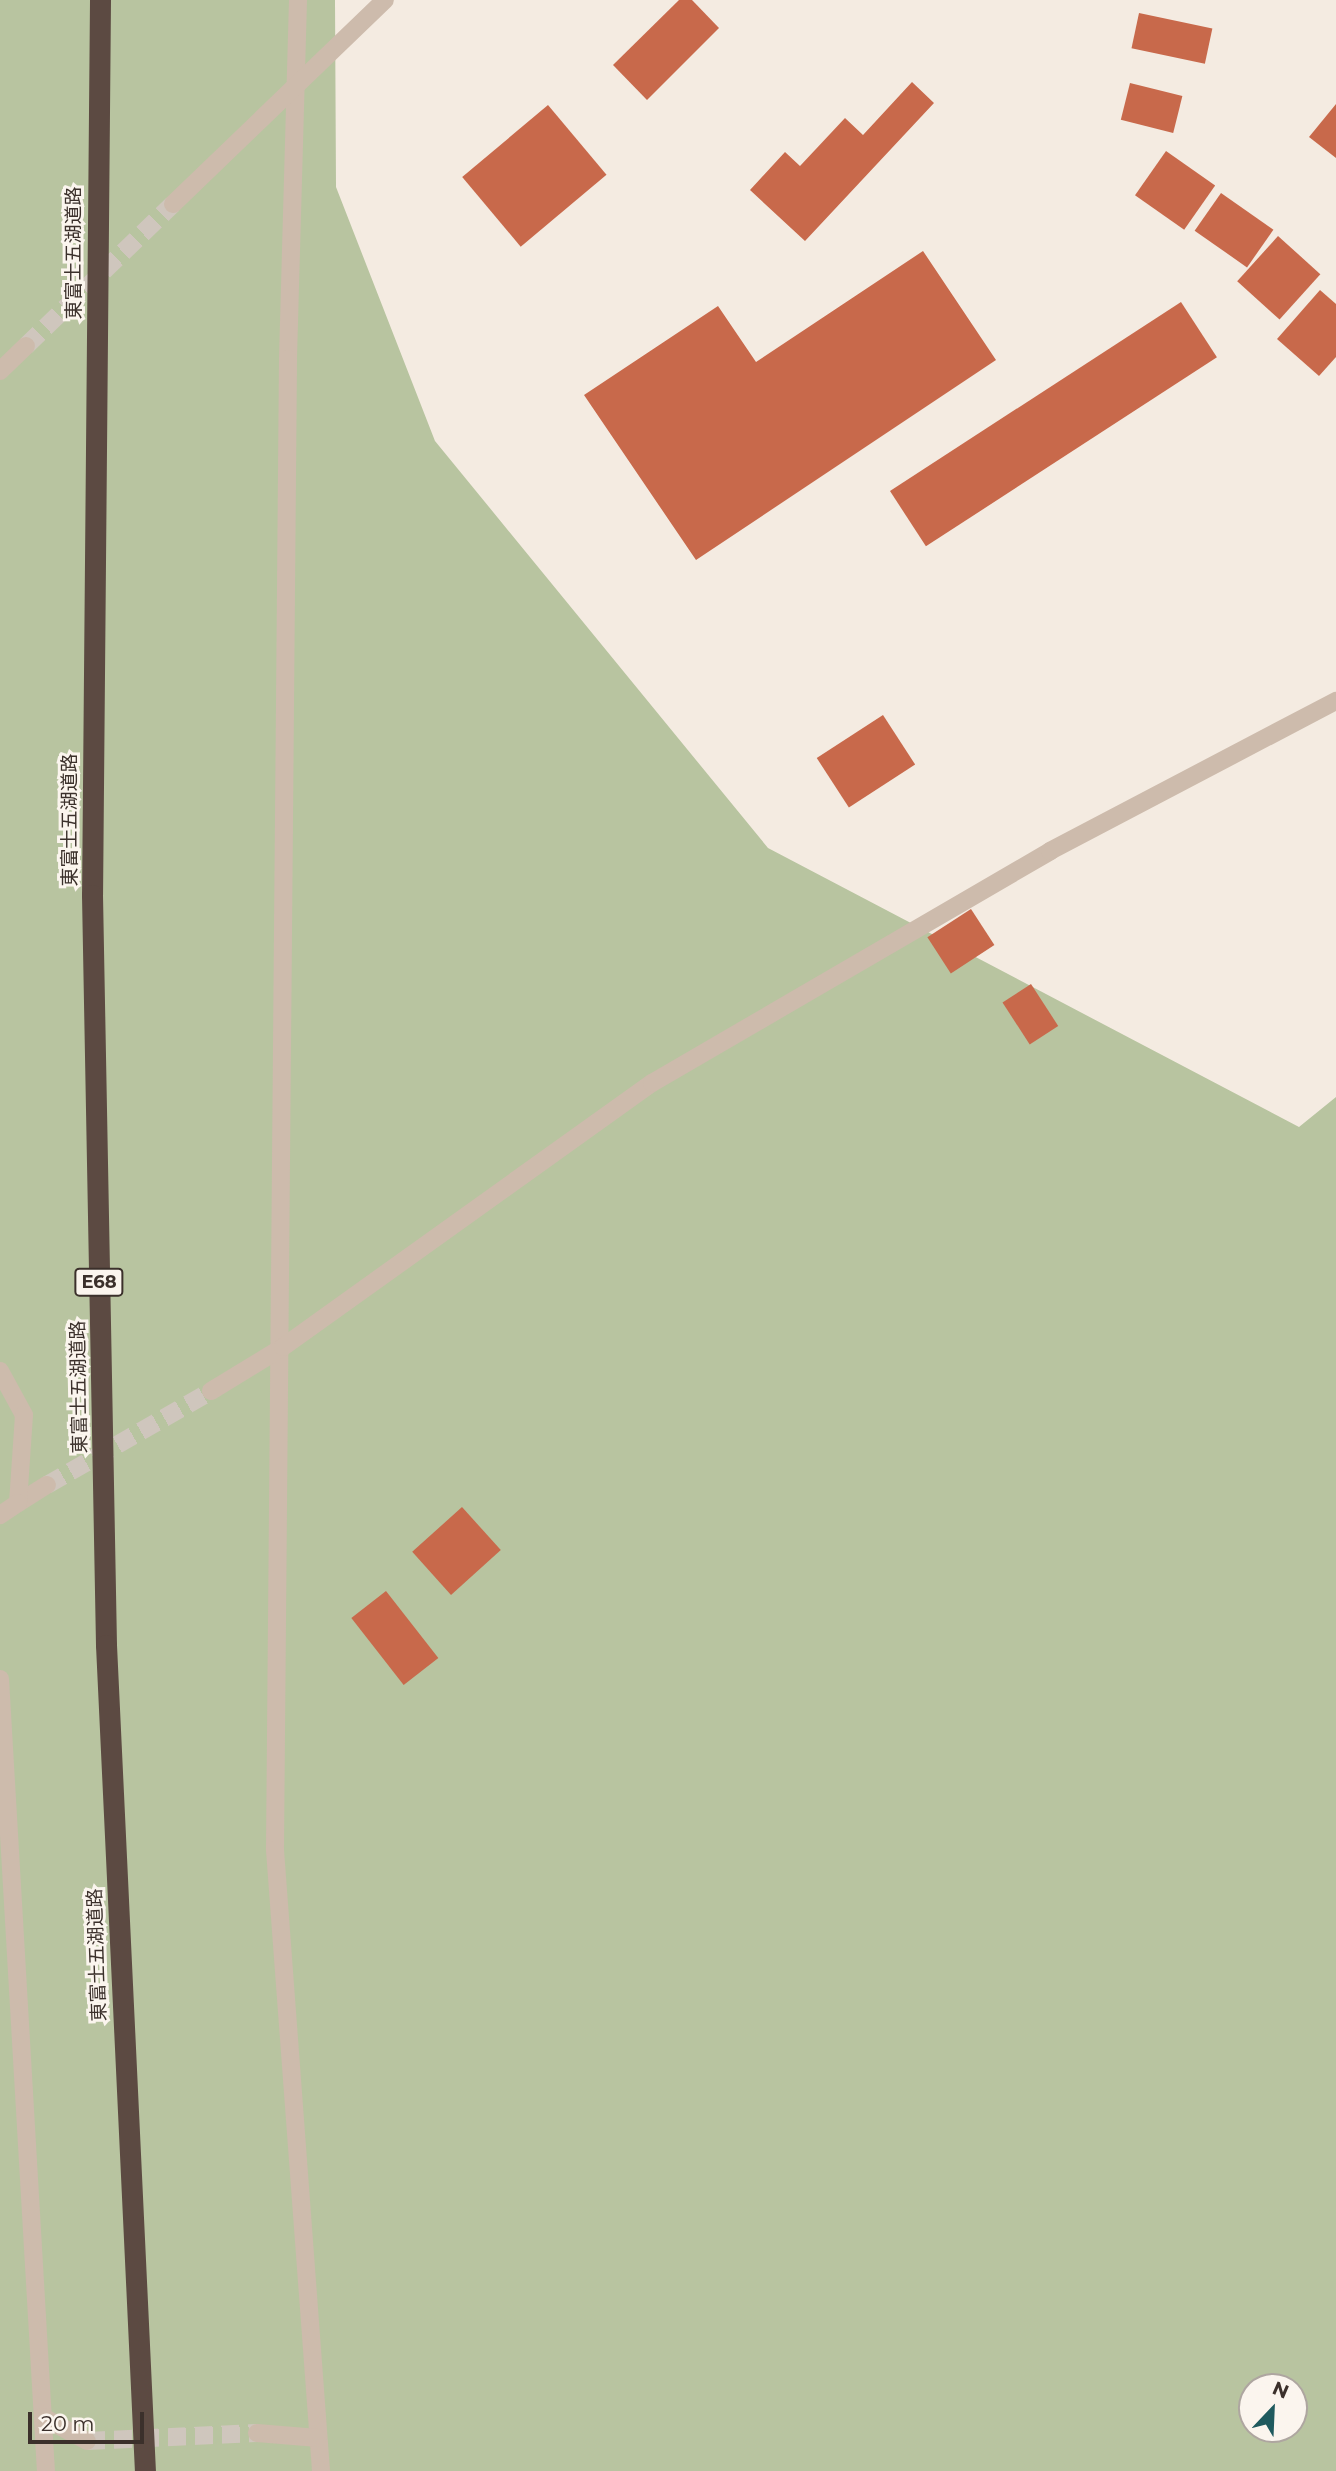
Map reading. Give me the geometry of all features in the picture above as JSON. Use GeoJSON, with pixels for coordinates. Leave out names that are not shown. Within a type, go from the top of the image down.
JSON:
{"type":"FeatureCollection","features":[{"type":"Feature","properties":{"kind":"highway","name":"東富士五湖道路"},"geometry":{"type":"LineString","coordinates":[[102,0],[98,92],[92,895],[104,1534],[145,2471]]}},
{"type":"Feature","properties":{"kind":"street"},"geometry":{"type":"LineString","coordinates":[[298,0],[298,86],[288,359],[283,1347],[275,1850],[321,2471]]}},
{"type":"Feature","properties":{"kind":"street"},"geometry":{"type":"LineString","coordinates":[[173,204],[385,0]]}},
{"type":"Feature","properties":{"kind":"street"},"geometry":{"type":"LineString","coordinates":[[0,371],[26,346]]}},
{"type":"Feature","properties":{"kind":"street"},"geometry":{"type":"LineString","coordinates":[[211,1391],[283,1347],[652,1083],[1049,851],[1336,701]]}},
{"type":"Feature","properties":{"kind":"street"},"geometry":{"type":"LineString","coordinates":[[0,1371],[24,1415],[18,1503]]}},
{"type":"Feature","properties":{"kind":"street"},"geometry":{"type":"LineString","coordinates":[[0,1515],[47,1485]]}},
{"type":"Feature","properties":{"kind":"street"},"geometry":{"type":"LineString","coordinates":[[0,1679],[46,2471]]}},
{"type":"Feature","properties":{"kind":"street"},"geometry":{"type":"LineString","coordinates":[[43,2417],[87,2441]]}},
{"type":"Feature","properties":{"kind":"street"},"geometry":{"type":"LineString","coordinates":[[257,2433],[318,2438]]}},
{"type":"Feature","properties":{"kind":"green space"},"geometry":{"type":"Polygon","coordinates":[[[0,0],[335,0],[336,187],[435,441],[768,848],[1299,1127],[1336,1097],[1336,2471],[0,2471],[0,0]]]}},
{"type":"Feature","properties":{"kind":"building"},"geometry":{"type":"Polygon","coordinates":[[[679,0],[692,0],[719,28],[647,100],[613,65],[679,0]]]}},
{"type":"Feature","properties":{"kind":"building"},"geometry":{"type":"Polygon","coordinates":[[[1139,13],[1212,29],[1205,64],[1132,48],[1139,13]]]}},
{"type":"Feature","properties":{"kind":"building"},"geometry":{"type":"Polygon","coordinates":[[[912,82],[934,103],[805,241],[750,190],[785,152],[800,166],[845,118],[863,135],[912,82]]]}},
{"type":"Feature","properties":{"kind":"building"},"geometry":{"type":"Polygon","coordinates":[[[1130,83],[1182,96],[1173,133],[1121,120],[1130,83]]]}},
{"type":"Feature","properties":{"kind":"building"},"geometry":{"type":"Polygon","coordinates":[[[1336,104],[1336,158],[1309,137],[1336,104]]]}},
{"type":"Feature","properties":{"kind":"building"},"geometry":{"type":"Polygon","coordinates":[[[548,105],[606,175],[521,247],[462,177],[548,105]]]}},
{"type":"Feature","properties":{"kind":"building"},"geometry":{"type":"Polygon","coordinates":[[[1166,151],[1215,185],[1184,230],[1135,195],[1166,151]]]}},
{"type":"Feature","properties":{"kind":"building"},"geometry":{"type":"Polygon","coordinates":[[[1221,193],[1273,230],[1247,267],[1195,231],[1221,193]]]}},
{"type":"Feature","properties":{"kind":"building"},"geometry":{"type":"Polygon","coordinates":[[[1278,236],[1320,274],[1280,319],[1237,281],[1278,236]]]}},
{"type":"Feature","properties":{"kind":"building"},"geometry":{"type":"Polygon","coordinates":[[[923,251],[996,360],[696,560],[584,395],[718,306],[756,362],[923,251]]]}},
{"type":"Feature","properties":{"kind":"building"},"geometry":{"type":"Polygon","coordinates":[[[1320,290],[1336,304],[1336,357],[1319,376],[1277,339],[1320,290]]]}},
{"type":"Feature","properties":{"kind":"building"},"geometry":{"type":"Polygon","coordinates":[[[1181,302],[1217,357],[926,546],[890,491],[1181,302]]]}},
{"type":"Feature","properties":{"kind":"building"},"geometry":{"type":"Polygon","coordinates":[[[883,715],[915,764],[849,808],[817,758],[883,715]]]}},
{"type":"Feature","properties":{"kind":"building"},"geometry":{"type":"Polygon","coordinates":[[[971,909],[994,945],[951,973],[927,937],[971,909]]]}},
{"type":"Feature","properties":{"kind":"building"},"geometry":{"type":"Polygon","coordinates":[[[1031,984],[1058,1026],[1030,1044],[1002,1003],[1031,984]]]}},
{"type":"Feature","properties":{"kind":"building"},"geometry":{"type":"Polygon","coordinates":[[[462,1507],[501,1550],[451,1595],[412,1552],[462,1507]]]}},
{"type":"Feature","properties":{"kind":"building"},"geometry":{"type":"Polygon","coordinates":[[[386,1591],[438,1658],[404,1685],[351,1618],[386,1591]]]}},
{"type":"Feature","properties":{"kind":"tunnel"},"geometry":{"type":"LineString","coordinates":[[26,346],[173,204]]}},
{"type":"Feature","properties":{"kind":"tunnel"},"geometry":{"type":"LineString","coordinates":[[47,1485],[211,1391]]}},
{"type":"Feature","properties":{"kind":"tunnel"},"geometry":{"type":"LineString","coordinates":[[87,2441],[257,2433]]}}]}
